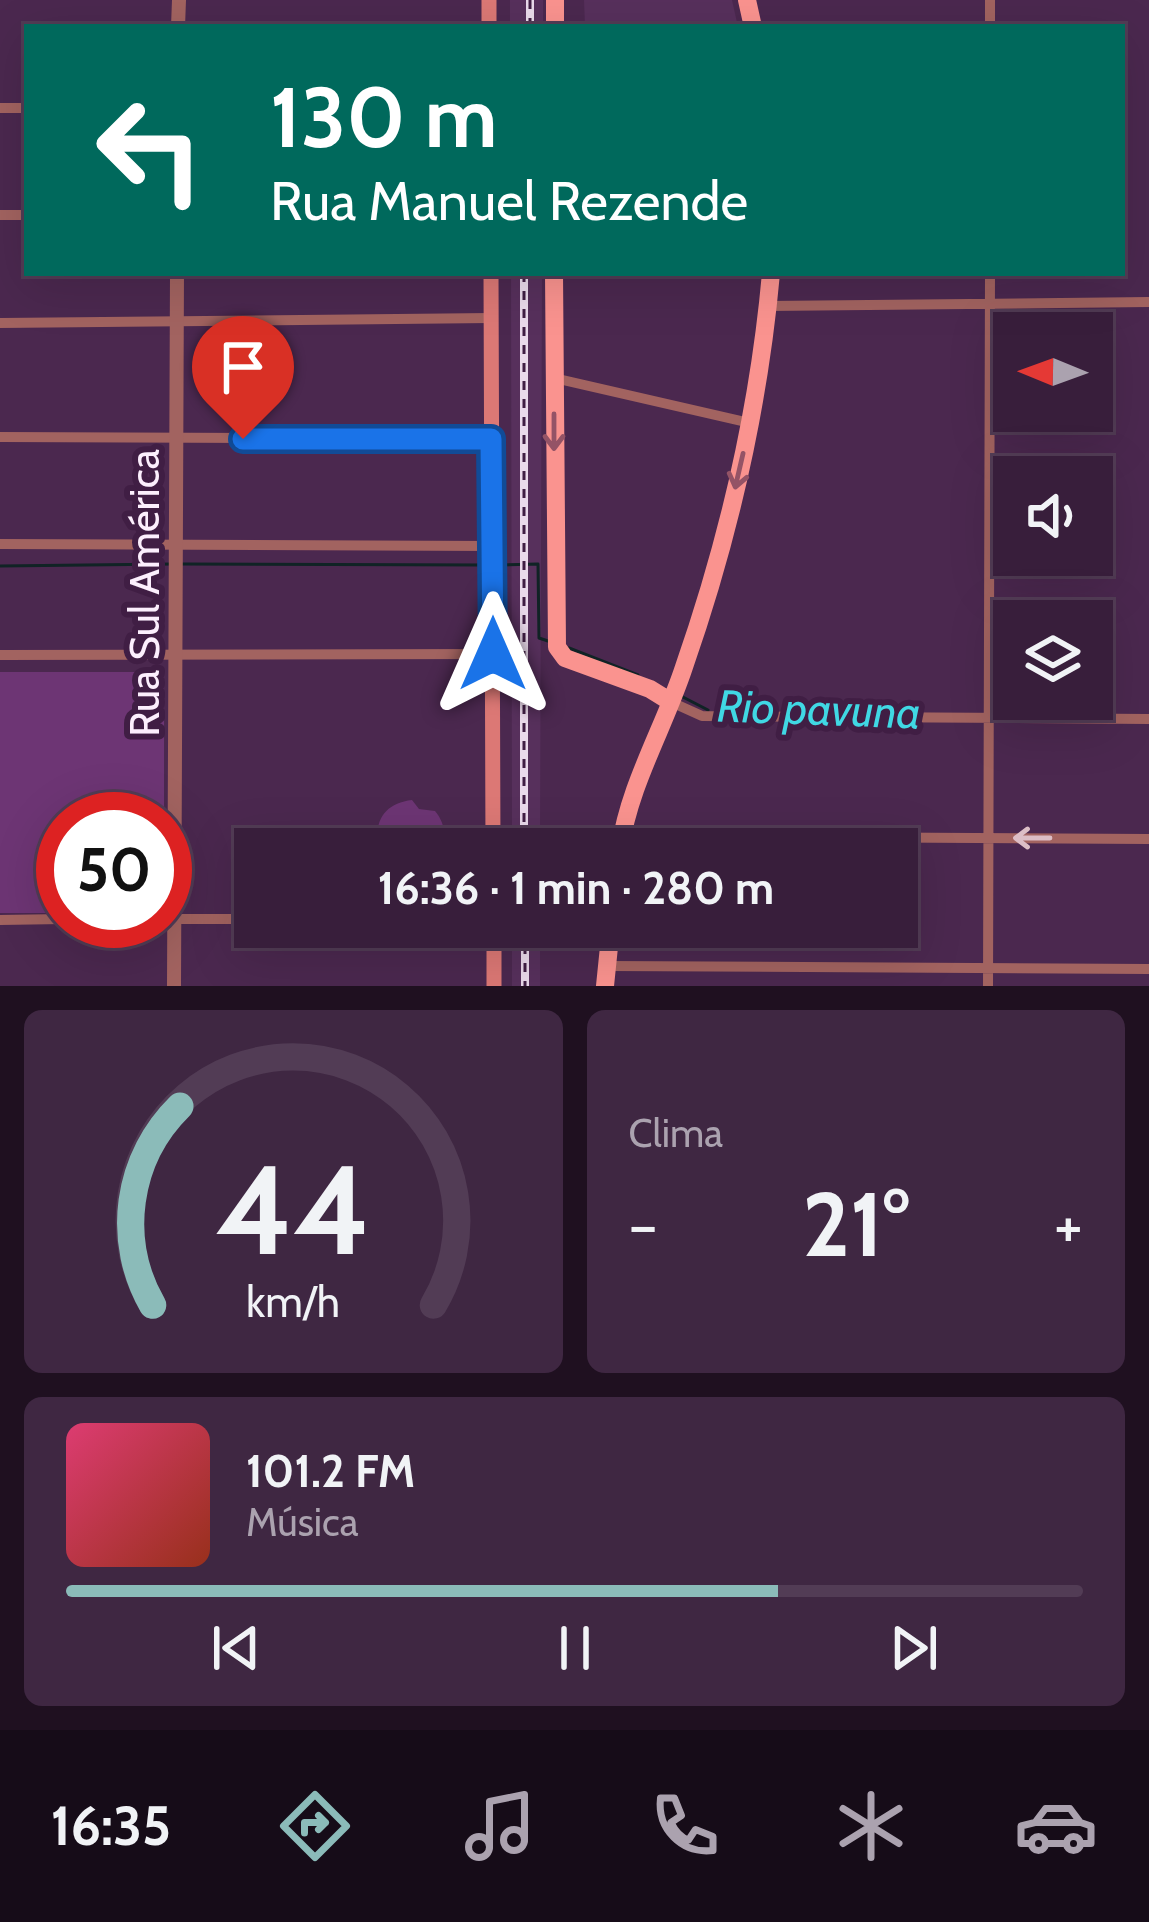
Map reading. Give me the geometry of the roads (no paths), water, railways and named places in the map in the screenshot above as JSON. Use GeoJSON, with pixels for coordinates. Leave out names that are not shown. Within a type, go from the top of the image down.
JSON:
{"type":"FeatureCollection","features":[{"type":"Feature","properties":{"kind":"main road"},"geometry":{"type":"LineString","coordinates":[[490,276],[493,828]]}},
{"type":"Feature","properties":{"kind":"main road"},"geometry":{"type":"LineString","coordinates":[[554,276],[556,647],[565,658],[671,701]]}},
{"type":"Feature","properties":{"kind":"main road"},"geometry":{"type":"LineString","coordinates":[[625,828],[718,560],[750,423],[771,276]]}},
{"type":"Feature","properties":{"kind":"main road"},"geometry":{"type":"LineString","coordinates":[[494,948],[494,986]]}},
{"type":"Feature","properties":{"kind":"street","name":"Rua Sul América"},"geometry":{"type":"LineString","coordinates":[[173,792],[177,276]]}},
{"type":"Feature","properties":{"kind":"street"},"geometry":{"type":"LineString","coordinates":[[988,986],[990,276]]}},
{"type":"Feature","properties":{"kind":"street"},"geometry":{"type":"LineString","coordinates":[[768,305],[1149,302]]}},
{"type":"Feature","properties":{"kind":"street"},"geometry":{"type":"LineString","coordinates":[[0,322],[491,318]]}},
{"type":"Feature","properties":{"kind":"street"},"geometry":{"type":"LineString","coordinates":[[554,378],[750,423]]}},
{"type":"Feature","properties":{"kind":"street"},"geometry":{"type":"LineString","coordinates":[[0,437],[491,439]]}},
{"type":"Feature","properties":{"kind":"street"},"geometry":{"type":"LineString","coordinates":[[0,544],[492,546]]}},
{"type":"Feature","properties":{"kind":"street"},"geometry":{"type":"LineString","coordinates":[[0,655],[493,654]]}},
{"type":"Feature","properties":{"kind":"street"},"geometry":{"type":"LineString","coordinates":[[671,701],[702,716],[991,714],[1149,719]]}},
{"type":"Feature","properties":{"kind":"street"},"geometry":{"type":"LineString","coordinates":[[918,838],[1149,838]]}},
{"type":"Feature","properties":{"kind":"street"},"geometry":{"type":"LineString","coordinates":[[192,919],[234,919]]}},
{"type":"Feature","properties":{"kind":"street"},"geometry":{"type":"LineString","coordinates":[[0,920],[36,920]]}},
{"type":"Feature","properties":{"kind":"street","name":"Rua Sul América"},"geometry":{"type":"LineString","coordinates":[[172,948],[174,986]]}},
{"type":"Feature","properties":{"kind":"street"},"geometry":{"type":"LineString","coordinates":[[606,976],[988,966],[1149,969]]}},
{"type":"Feature","properties":{"kind":"waterway","name":"Rio pavuna"},"geometry":{"type":"LineString","coordinates":[[0,566],[172,564]]}},
{"type":"Feature","properties":{"kind":"waterway","name":"Rio pavuna"},"geometry":{"type":"LineString","coordinates":[[182,564],[484,565]]}},
{"type":"Feature","properties":{"kind":"waterway","name":"Rio pavuna"},"geometry":{"type":"LineString","coordinates":[[500,565],[538,564],[539,638],[548,641]]}},
{"type":"Feature","properties":{"kind":"waterway","name":"Rio pavuna"},"geometry":{"type":"LineString","coordinates":[[569,648],[638,675]]}},
{"type":"Feature","properties":{"kind":"waterway","name":"Rio pavuna"},"geometry":{"type":"LineString","coordinates":[[679,695],[708,710]]}},
{"type":"Feature","properties":{"kind":"railway"},"geometry":{"type":"LineString","coordinates":[[530,0],[530,24]]}},
{"type":"Feature","properties":{"kind":"railway"},"geometry":{"type":"LineString","coordinates":[[524,276],[524,828]]}},
{"type":"Feature","properties":{"kind":"railway"},"geometry":{"type":"LineString","coordinates":[[525,948],[525,986]]}}]}
